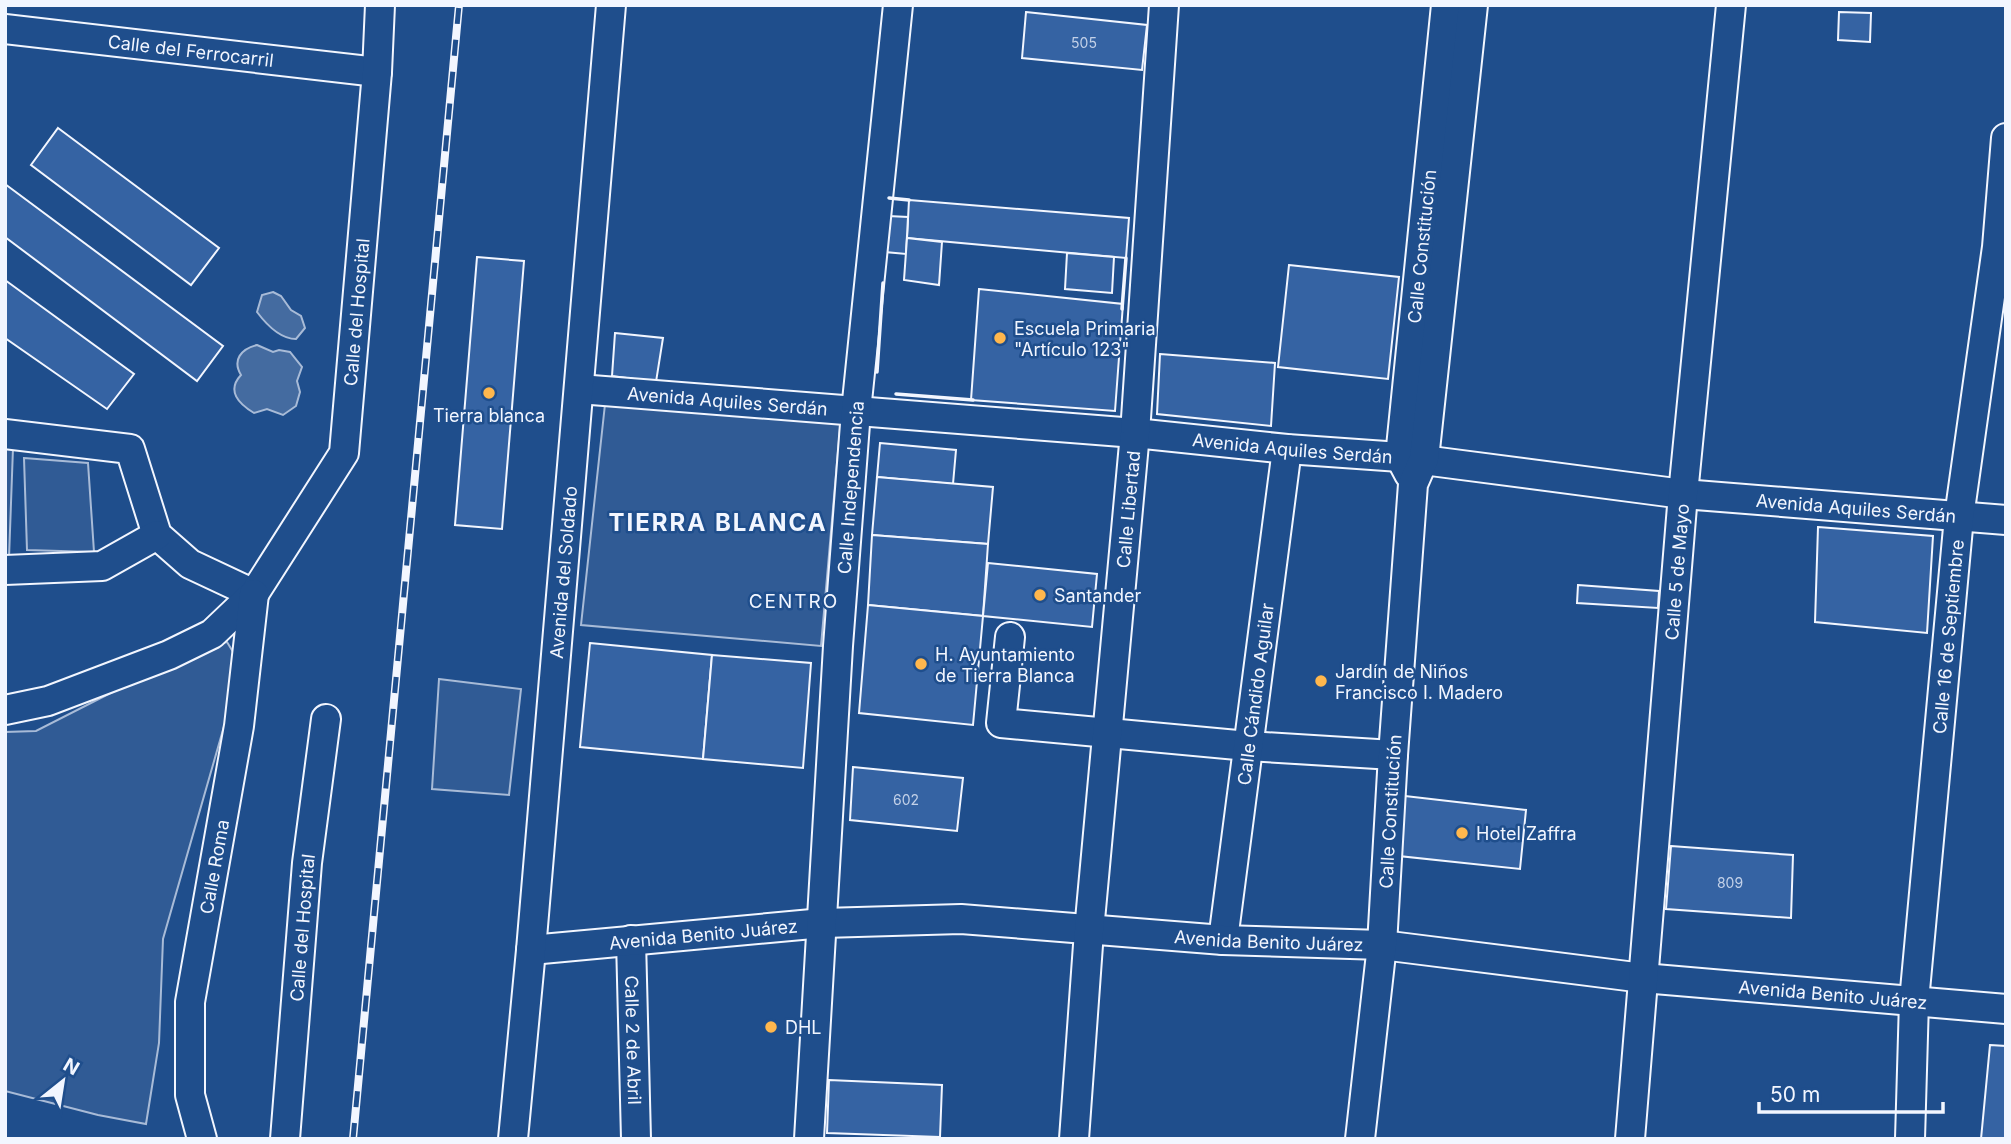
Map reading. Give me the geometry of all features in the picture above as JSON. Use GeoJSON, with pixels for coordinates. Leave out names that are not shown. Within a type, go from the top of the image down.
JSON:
{"type":"FeatureCollection","features":[{"type":"Feature","properties":{"kind":"street","name":"Calle del Hospital"},"geometry":{"type":"LineString","coordinates":[[254,594],[345,453],[377,72],[380,5]]}},
{"type":"Feature","properties":{"kind":"street","name":"Avenida del Soldado"},"geometry":{"type":"LineString","coordinates":[[513,1139],[611,5]]}},
{"type":"Feature","properties":{"kind":"street","name":"Calle Independencia"},"geometry":{"type":"LineString","coordinates":[[809,1139],[838,646],[856,411],[898,5]]}},
{"type":"Feature","properties":{"kind":"street","name":"Calle Libertad"},"geometry":{"type":"LineString","coordinates":[[1074,1139],[1089,931],[1135,433],[1164,5]]}},
{"type":"Feature","properties":{"kind":"street","name":"Calle Constitución"},"geometry":{"type":"LineString","coordinates":[[1360,1139],[1382,945],[1412,467],[1446,5]]}},
{"type":"Feature","properties":{"kind":"street","name":"Calle Constitución"},"geometry":{"type":"LineString","coordinates":[[1412,467],[1473,5]]}},
{"type":"Feature","properties":{"kind":"street","name":"Calle 5 de Mayo"},"geometry":{"type":"LineString","coordinates":[[1630,1139],[1683,494],[1731,5]]}},
{"type":"Feature","properties":{"kind":"street","name":"Calle del Ferrocarril"},"geometry":{"type":"LineString","coordinates":[[5,29],[377,72]]}},
{"type":"Feature","properties":{"kind":"street","name":"Calle 16 de Septiembre"},"geometry":{"type":"LineString","coordinates":[[1910,1139],[1914,1001],[1959,517],[2001,247],[2006,138]]}},
{"type":"Feature","properties":{"kind":"street","name":"Avenida Aquiles Serdán"},"geometry":{"type":"LineString","coordinates":[[579,389],[1135,433],[1287,449],[1412,467],[1683,494],[2006,520]]}},
{"type":"Feature","properties":{"kind":"street"},"geometry":{"type":"LineString","coordinates":[[5,434],[130,449],[158,535],[190,564],[254,594],[212,634],[169,655],[48,701],[5,710]]}},
{"type":"Feature","properties":{"kind":"street","name":"Calle Cándido Aguilar"},"geometry":{"type":"LineString","coordinates":[[1223,940],[1287,449]]}},
{"type":"Feature","properties":{"kind":"street"},"geometry":{"type":"LineString","coordinates":[[5,570],[102,566],[158,535]]}},
{"type":"Feature","properties":{"kind":"street","name":"Calle Roma"},"geometry":{"type":"LineString","coordinates":[[202,1139],[190,1095],[190,1002],[239,726],[254,594]]}},
{"type":"Feature","properties":{"kind":"street"},"geometry":{"type":"LineString","coordinates":[[1010,637],[1001,723],[1248,746],[1393,755]]}},
{"type":"Feature","properties":{"kind":"street","name":"Calle del Hospital"},"geometry":{"type":"LineString","coordinates":[[285,1139],[307,863],[326,719]]}},
{"type":"Feature","properties":{"kind":"street","name":"Avenida Benito Juárez"},"geometry":{"type":"LineString","coordinates":[[531,950],[822,923],[961,919],[1223,940],[1382,945],[1643,978],[2006,1009]]}},
{"type":"Feature","properties":{"kind":"street","name":"Calle 2 de Abril"},"geometry":{"type":"LineString","coordinates":[[631,940],[636,1139]]}},
{"type":"Feature","properties":{"kind":"shaded area"},"geometry":{"type":"Polygon","coordinates":[[[273,292],[281,296],[291,310],[301,316],[305,328],[296,339],[279,334],[257,312],[262,295],[273,292]]]}},
{"type":"Feature","properties":{"kind":"shaded area"},"geometry":{"type":"Polygon","coordinates":[[[257,345],[273,352],[290,352],[302,367],[297,381],[300,392],[296,406],[283,415],[267,409],[254,413],[236,397],[235,386],[241,375],[238,360],[246,349],[257,345]]]}},
{"type":"Feature","properties":{"kind":"shaded area"},"geometry":{"type":"Polygon","coordinates":[[[606,395],[841,417],[821,646],[581,625],[606,395]]]}},
{"type":"Feature","properties":{"kind":"shaded area"},"geometry":{"type":"Polygon","coordinates":[[[5,447],[13,448],[9,558],[5,558],[5,447]]]}},
{"type":"Feature","properties":{"kind":"shaded area"},"geometry":{"type":"Polygon","coordinates":[[[24,458],[88,463],[94,552],[27,550],[24,458]]]}},
{"type":"Feature","properties":{"kind":"shaded area"},"geometry":{"type":"Polygon","coordinates":[[[227,642],[238,660],[231,702],[163,939],[159,1043],[146,1124],[98,1115],[5,1091],[5,732],[36,731],[201,647],[227,642]]]}},
{"type":"Feature","properties":{"kind":"shaded area"},"geometry":{"type":"Polygon","coordinates":[[[439,679],[521,689],[509,795],[432,789],[439,679]]]}},
{"type":"Feature","properties":{"kind":"building"},"geometry":{"type":"Polygon","coordinates":[[[1026,12],[1147,25],[1142,70],[1022,58],[1026,12]]]}},
{"type":"Feature","properties":{"kind":"building"},"geometry":{"type":"Polygon","coordinates":[[[1839,12],[1871,13],[1870,42],[1838,40],[1839,12]]]}},
{"type":"Feature","properties":{"kind":"building"},"geometry":{"type":"Polygon","coordinates":[[[58,128],[219,248],[191,285],[31,165],[58,128]]]}},
{"type":"Feature","properties":{"kind":"building"},"geometry":{"type":"Polygon","coordinates":[[[5,184],[223,346],[197,381],[5,237],[5,184]]]}},
{"type":"Feature","properties":{"kind":"building"},"geometry":{"type":"Polygon","coordinates":[[[909,200],[1129,218],[1126,258],[907,238],[909,200]]]}},
{"type":"Feature","properties":{"kind":"building"},"geometry":{"type":"Polygon","coordinates":[[[888,216],[908,217],[906,254],[885,252],[888,216]]]}},
{"type":"Feature","properties":{"kind":"building"},"geometry":{"type":"Polygon","coordinates":[[[907,238],[942,242],[939,285],[904,280],[907,238]]]}},
{"type":"Feature","properties":{"kind":"building"},"geometry":{"type":"Polygon","coordinates":[[[1067,253],[1114,257],[1112,293],[1065,289],[1067,253]]]}},
{"type":"Feature","properties":{"kind":"building","name":"Tierra blanca"},"geometry":{"type":"Polygon","coordinates":[[[477,257],[524,261],[502,529],[455,525],[477,257]]]}},
{"type":"Feature","properties":{"kind":"building"},"geometry":{"type":"Polygon","coordinates":[[[1289,265],[1399,277],[1388,379],[1278,367],[1289,265]]]}},
{"type":"Feature","properties":{"kind":"building"},"geometry":{"type":"Polygon","coordinates":[[[5,280],[134,374],[107,409],[5,338],[5,280]]]}},
{"type":"Feature","properties":{"kind":"building"},"geometry":{"type":"Polygon","coordinates":[[[979,289],[1123,304],[1115,411],[971,400],[979,289]]]}},
{"type":"Feature","properties":{"kind":"building"},"geometry":{"type":"Polygon","coordinates":[[[615,333],[663,338],[656,382],[612,376],[615,333]]]}},
{"type":"Feature","properties":{"kind":"building"},"geometry":{"type":"Polygon","coordinates":[[[1160,354],[1275,363],[1271,426],[1157,414],[1160,354]]]}},
{"type":"Feature","properties":{"kind":"building"},"geometry":{"type":"Polygon","coordinates":[[[880,443],[956,450],[953,484],[877,477],[880,443]]]}},
{"type":"Feature","properties":{"kind":"building"},"geometry":{"type":"Polygon","coordinates":[[[877,477],[993,487],[988,544],[872,535],[877,477]]]}},
{"type":"Feature","properties":{"kind":"building"},"geometry":{"type":"Polygon","coordinates":[[[1818,527],[1933,536],[1927,633],[1815,622],[1818,527]]]}},
{"type":"Feature","properties":{"kind":"building"},"geometry":{"type":"Polygon","coordinates":[[[872,535],[988,544],[983,616],[868,605],[872,535]]]}},
{"type":"Feature","properties":{"kind":"building","name":"Santander"},"geometry":{"type":"Polygon","coordinates":[[[988,563],[1097,574],[1092,627],[983,616],[988,563]]]}},
{"type":"Feature","properties":{"kind":"building"},"geometry":{"type":"Polygon","coordinates":[[[1578,585],[1659,591],[1658,608],[1577,603],[1578,585]]]}},
{"type":"Feature","properties":{"kind":"building","name":"H. Ayuntamiento de Tierra Blanca"},"geometry":{"type":"Polygon","coordinates":[[[868,605],[983,616],[973,725],[859,713],[868,605]]]}},
{"type":"Feature","properties":{"kind":"building"},"geometry":{"type":"Polygon","coordinates":[[[590,643],[712,655],[703,759],[580,747],[590,643]]]}},
{"type":"Feature","properties":{"kind":"building"},"geometry":{"type":"Polygon","coordinates":[[[712,655],[811,663],[803,768],[703,759],[712,655]]]}},
{"type":"Feature","properties":{"kind":"building"},"geometry":{"type":"Polygon","coordinates":[[[853,767],[963,778],[957,831],[850,820],[853,767]]]}},
{"type":"Feature","properties":{"kind":"building","name":"Hotel Zaffra"},"geometry":{"type":"Polygon","coordinates":[[[1405,796],[1526,810],[1520,869],[1399,856],[1405,796]]]}},
{"type":"Feature","properties":{"kind":"building"},"geometry":{"type":"Polygon","coordinates":[[[1671,846],[1793,855],[1791,918],[1666,909],[1671,846]]]}},
{"type":"Feature","properties":{"kind":"building"},"geometry":{"type":"Polygon","coordinates":[[[1990,1045],[2006,1046],[2006,1139],[1981,1139],[1990,1045]]]}},
{"type":"Feature","properties":{"kind":"building"},"geometry":{"type":"Polygon","coordinates":[[[829,1080],[942,1085],[940,1137],[827,1133],[829,1080]]]}},
{"type":"Feature","properties":{"kind":"railway"},"geometry":{"type":"LineString","coordinates":[[353,1139],[459,5]]}},
{"type":"Feature","properties":{"kind":"wall"},"geometry":{"type":"LineString","coordinates":[[889,198],[909,200]]}},
{"type":"Feature","properties":{"kind":"wall"},"geometry":{"type":"LineString","coordinates":[[1122,309],[1126,258]]}},
{"type":"Feature","properties":{"kind":"wall"},"geometry":{"type":"LineString","coordinates":[[877,372],[883,283]]}},
{"type":"Feature","properties":{"kind":"wall"},"geometry":{"type":"LineString","coordinates":[[896,394],[973,400]]}},
{"type":"Feature","properties":{"kind":"place","name":"Escuela Primaria \"Artículo 123\""},"geometry":{"type":"Point","coordinates":[1000,338]}},
{"type":"Feature","properties":{"kind":"place","name":"Tierra blanca"},"geometry":{"type":"Point","coordinates":[489,393]}},
{"type":"Feature","properties":{"kind":"place","name":"Santander"},"geometry":{"type":"Point","coordinates":[1040,595]}},
{"type":"Feature","properties":{"kind":"place","name":"H. Ayuntamiento de Tierra Blanca"},"geometry":{"type":"Point","coordinates":[921,664]}},
{"type":"Feature","properties":{"kind":"place","name":"Jardín de Niños Francisco I. Madero"},"geometry":{"type":"Point","coordinates":[1321,681]}},
{"type":"Feature","properties":{"kind":"place","name":"Hotel Zaffra"},"geometry":{"type":"Point","coordinates":[1462,833]}},
{"type":"Feature","properties":{"kind":"place","name":"DHL"},"geometry":{"type":"Point","coordinates":[771,1027]}},
{"type":"Feature","properties":{"kind":"district","name":"TIERRA BLANCA"},"geometry":{"type":"Point","coordinates":[718,522]}},
{"type":"Feature","properties":{"kind":"district","name":"CENTRO"},"geometry":{"type":"Point","coordinates":[794,601]}}]}
